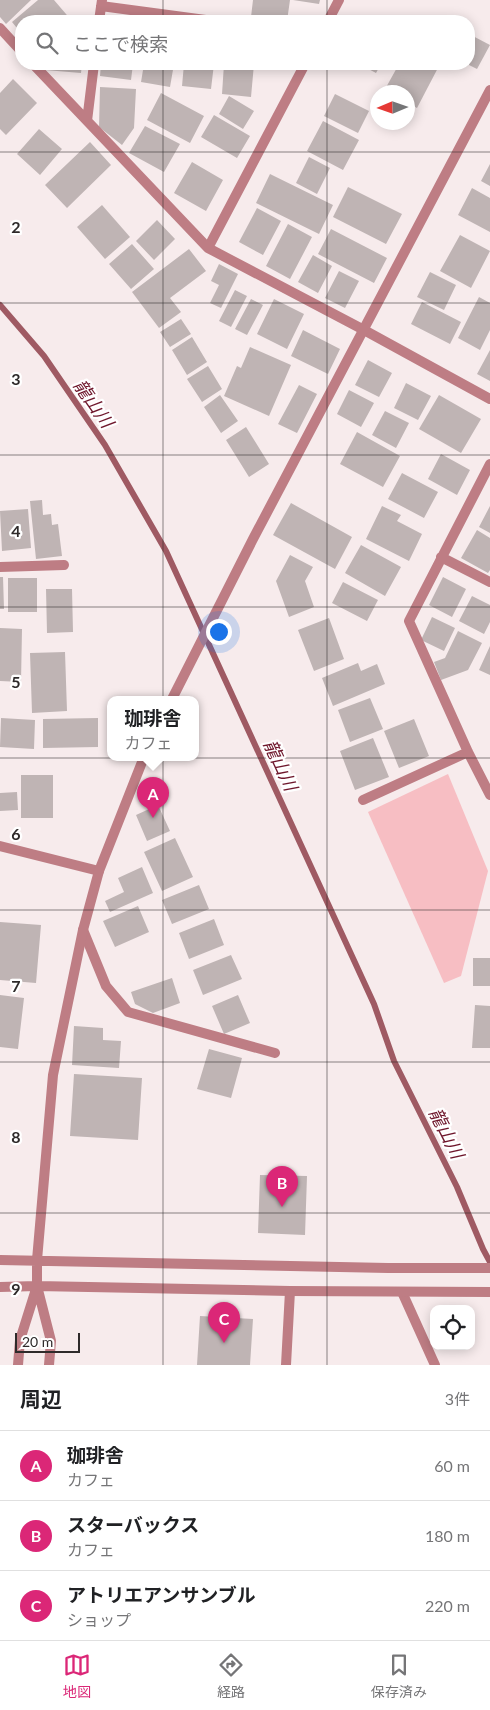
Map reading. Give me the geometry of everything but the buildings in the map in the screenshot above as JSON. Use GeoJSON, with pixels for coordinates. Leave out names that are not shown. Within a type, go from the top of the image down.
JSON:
{"type":"FeatureCollection","features":[{"type":"Feature","properties":{"kind":"street"},"geometry":{"type":"LineString","coordinates":[[331,15],[339,0]]}},
{"type":"Feature","properties":{"kind":"street"},"geometry":{"type":"LineString","coordinates":[[101,3],[176,15]]}},
{"type":"Feature","properties":{"kind":"street"},"geometry":{"type":"LineString","coordinates":[[0,28],[15,44]]}},
{"type":"Feature","properties":{"kind":"street"},"geometry":{"type":"LineString","coordinates":[[39,70],[208,248],[490,399]]}},
{"type":"Feature","properties":{"kind":"street"},"geometry":{"type":"LineString","coordinates":[[86,121],[93,70]]}},
{"type":"Feature","properties":{"kind":"street"},"geometry":{"type":"LineString","coordinates":[[208,248],[302,70]]}},
{"type":"Feature","properties":{"kind":"street"},"geometry":{"type":"LineString","coordinates":[[174,696],[253,539],[490,90]]}},
{"type":"Feature","properties":{"kind":"street"},"geometry":{"type":"LineString","coordinates":[[490,464],[409,621],[468,752],[490,795]]}},
{"type":"Feature","properties":{"kind":"street"},"geometry":{"type":"LineString","coordinates":[[441,557],[490,582]]}},
{"type":"Feature","properties":{"kind":"street"},"geometry":{"type":"LineString","coordinates":[[0,567],[64,565]]}},
{"type":"Feature","properties":{"kind":"street"},"geometry":{"type":"LineString","coordinates":[[363,800],[468,752]]}},
{"type":"Feature","properties":{"kind":"street"},"geometry":{"type":"LineString","coordinates":[[49,1365],[51,1341],[37,1286],[36,1260],[53,1075],[83,930],[99,871],[142,761]]}},
{"type":"Feature","properties":{"kind":"street"},"geometry":{"type":"LineString","coordinates":[[0,846],[99,871]]}},
{"type":"Feature","properties":{"kind":"street"},"geometry":{"type":"LineString","coordinates":[[83,930],[106,986],[128,1012],[275,1053]]}},
{"type":"Feature","properties":{"kind":"street"},"geometry":{"type":"LineString","coordinates":[[0,1260],[388,1268],[490,1268]]}},
{"type":"Feature","properties":{"kind":"street"},"geometry":{"type":"LineString","coordinates":[[18,1365],[20,1340],[37,1286]]}},
{"type":"Feature","properties":{"kind":"street"},"geometry":{"type":"LineString","coordinates":[[0,1287],[490,1292]]}},
{"type":"Feature","properties":{"kind":"street"},"geometry":{"type":"LineString","coordinates":[[286,1365],[290,1291]]}},
{"type":"Feature","properties":{"kind":"street"},"geometry":{"type":"LineString","coordinates":[[402,1292],[435,1365]]}},
{"type":"Feature","properties":{"kind":"shaded area"},"geometry":{"type":"Polygon","coordinates":[[[448,774],[488,871],[461,976],[444,983],[368,812],[448,774]]]}},
{"type":"Feature","properties":{"kind":"waterway","name":"龍山川"},"geometry":{"type":"LineString","coordinates":[[0,305],[44,356],[105,445],[166,551],[374,1004],[394,1061],[457,1187],[490,1262]]}},
{"type":"Feature","properties":{"kind":"place","name":"珈琲舎"},"geometry":{"type":"Point","coordinates":[153,818]}},
{"type":"Feature","properties":{"kind":"place","name":"スターバックス"},"geometry":{"type":"Point","coordinates":[282,1207]}},
{"type":"Feature","properties":{"kind":"place","name":"アトリエアンサンブル"},"geometry":{"type":"Point","coordinates":[224,1343]}}]}
